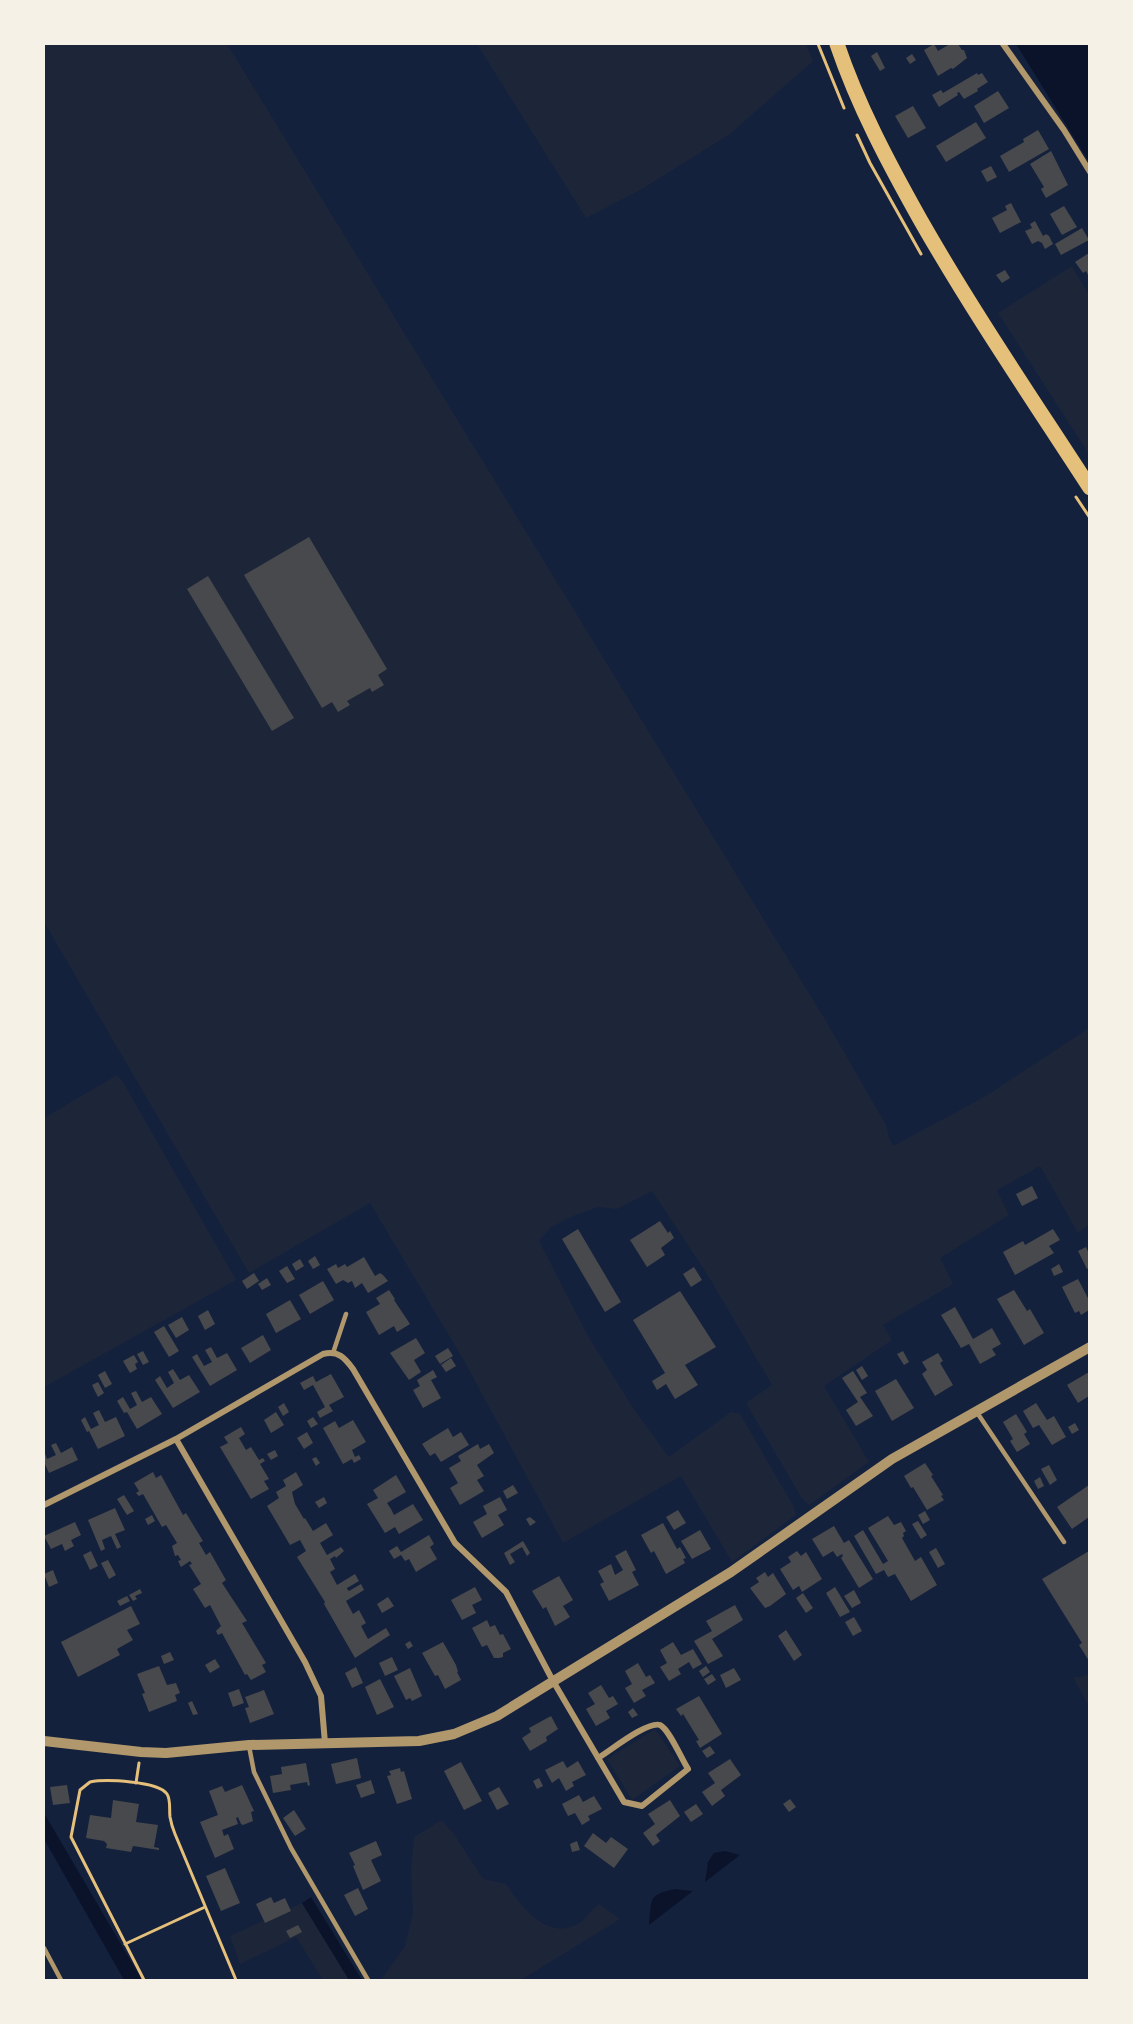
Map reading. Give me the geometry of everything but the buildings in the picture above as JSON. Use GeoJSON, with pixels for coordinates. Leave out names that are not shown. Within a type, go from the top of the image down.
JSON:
{"type":"FeatureCollection","features":[{"type":"Feature","properties":{"kind":"main road"},"geometry":{"type":"LineString","coordinates":[[837,44],[886,160],[950,272],[1089,488]]}},
{"type":"Feature","properties":{"kind":"street"},"geometry":{"type":"LineString","coordinates":[[1003,44],[1064,130],[1089,172]]}},
{"type":"Feature","properties":{"kind":"street"},"geometry":{"type":"LineString","coordinates":[[44,1741],[166,1753],[249,1745],[419,1741],[454,1734],[497,1716],[731,1572],[892,1459],[1089,1347]]}},
{"type":"Feature","properties":{"kind":"street"},"geometry":{"type":"LineString","coordinates":[[44,1505],[176,1439],[318,1357],[333,1353],[340,1354],[346,1359],[455,1543],[506,1592],[553,1681],[598,1758],[624,1802],[642,1806],[688,1769],[666,1730],[659,1725],[648,1725],[598,1758]]}},
{"type":"Feature","properties":{"kind":"street"},"geometry":{"type":"LineString","coordinates":[[176,1439],[305,1662],[321,1696],[325,1743]]}},
{"type":"Feature","properties":{"kind":"lane"},"geometry":{"type":"LineString","coordinates":[[333,1353],[346,1314]]}},
{"type":"Feature","properties":{"kind":"lane"},"geometry":{"type":"LineString","coordinates":[[976,1411],[1064,1542]]}},
{"type":"Feature","properties":{"kind":"lane"},"geometry":{"type":"LineString","coordinates":[[249,1745],[254,1772],[291,1848],[368,1980]]}},
{"type":"Feature","properties":{"kind":"lane"},"geometry":{"type":"LineString","coordinates":[[44,1948],[61,1980]]}},
{"type":"Feature","properties":{"kind":"path"},"geometry":{"type":"LineString","coordinates":[[136,1783],[141,1752]]}},
{"type":"Feature","properties":{"kind":"path"},"geometry":{"type":"LineString","coordinates":[[144,1980],[71,1837],[80,1790],[86,1784],[95,1781],[160,1787],[169,1797],[170,1817],[175,1834],[236,1980]]}},
{"type":"Feature","properties":{"kind":"path"},"geometry":{"type":"LineString","coordinates":[[125,1944],[205,1907]]}},
{"type":"Feature","properties":{"kind":"shaded area"},"geometry":{"type":"Polygon","coordinates":[[[44,44],[227,44],[826,1021],[886,1125],[893,1146],[986,1096],[1089,1028],[1089,1225],[1078,1233],[1040,1166],[997,1190],[1009,1215],[940,1258],[953,1284],[883,1325],[892,1340],[824,1386],[869,1462],[809,1505],[801,1497],[746,1403],[772,1385],[707,1274],[652,1191],[617,1209],[598,1207],[573,1216],[551,1227],[539,1241],[588,1336],[635,1411],[669,1457],[731,1412],[740,1414],[794,1507],[796,1515],[732,1562],[681,1476],[563,1543],[463,1359],[370,1203],[249,1273],[44,922],[44,44]]]}},
{"type":"Feature","properties":{"kind":"shaded area"},"geometry":{"type":"Polygon","coordinates":[[[477,44],[806,44],[813,61],[730,134],[642,189],[586,218],[477,44]]]}},
{"type":"Feature","properties":{"kind":"shaded area"},"geometry":{"type":"Polygon","coordinates":[[[1016,44],[1089,44],[1089,162],[1021,52],[1016,44]]]}},
{"type":"Feature","properties":{"kind":"shaded area"},"geometry":{"type":"Polygon","coordinates":[[[1072,266],[1089,295],[1089,454],[998,313],[1072,266]]]}},
{"type":"Feature","properties":{"kind":"shaded area"},"geometry":{"type":"Polygon","coordinates":[[[117,1075],[236,1280],[44,1387],[44,1118],[117,1075]]]}},
{"type":"Feature","properties":{"kind":"shaded area"},"geometry":{"type":"Polygon","coordinates":[[[1089,1673],[1089,1706],[1073,1678],[1089,1673]]]}},
{"type":"Feature","properties":{"kind":"shaded area"},"geometry":{"type":"Polygon","coordinates":[[[655,1729],[680,1766],[632,1800],[607,1759],[655,1729]]]}},
{"type":"Feature","properties":{"kind":"shaded area"},"geometry":{"type":"Polygon","coordinates":[[[44,1813],[142,1980],[124,1980],[44,1839],[44,1813]]]}},
{"type":"Feature","properties":{"kind":"shaded area"},"geometry":{"type":"Polygon","coordinates":[[[442,1820],[454,1834],[483,1879],[506,1884],[527,1911],[546,1925],[567,1928],[578,1924],[599,1904],[620,1919],[521,1980],[381,1980],[405,1946],[413,1914],[411,1870],[414,1837],[442,1820]]]}},
{"type":"Feature","properties":{"kind":"shaded area"},"geometry":{"type":"Polygon","coordinates":[[[725,1851],[740,1855],[705,1882],[708,1862],[714,1853],[725,1851]]]}},
{"type":"Feature","properties":{"kind":"shaded area"},"geometry":{"type":"Polygon","coordinates":[[[675,1889],[693,1891],[649,1925],[651,1904],[655,1896],[675,1889]]]}},
{"type":"Feature","properties":{"kind":"shaded area"},"geometry":{"type":"Polygon","coordinates":[[[311,1897],[362,1980],[349,1980],[302,1903],[311,1897]]]}},
{"type":"Feature","properties":{"kind":"shaded area"},"geometry":{"type":"Polygon","coordinates":[[[302,1903],[349,1980],[323,1980],[296,1937],[240,1964],[230,1936],[302,1903]]]}}]}
